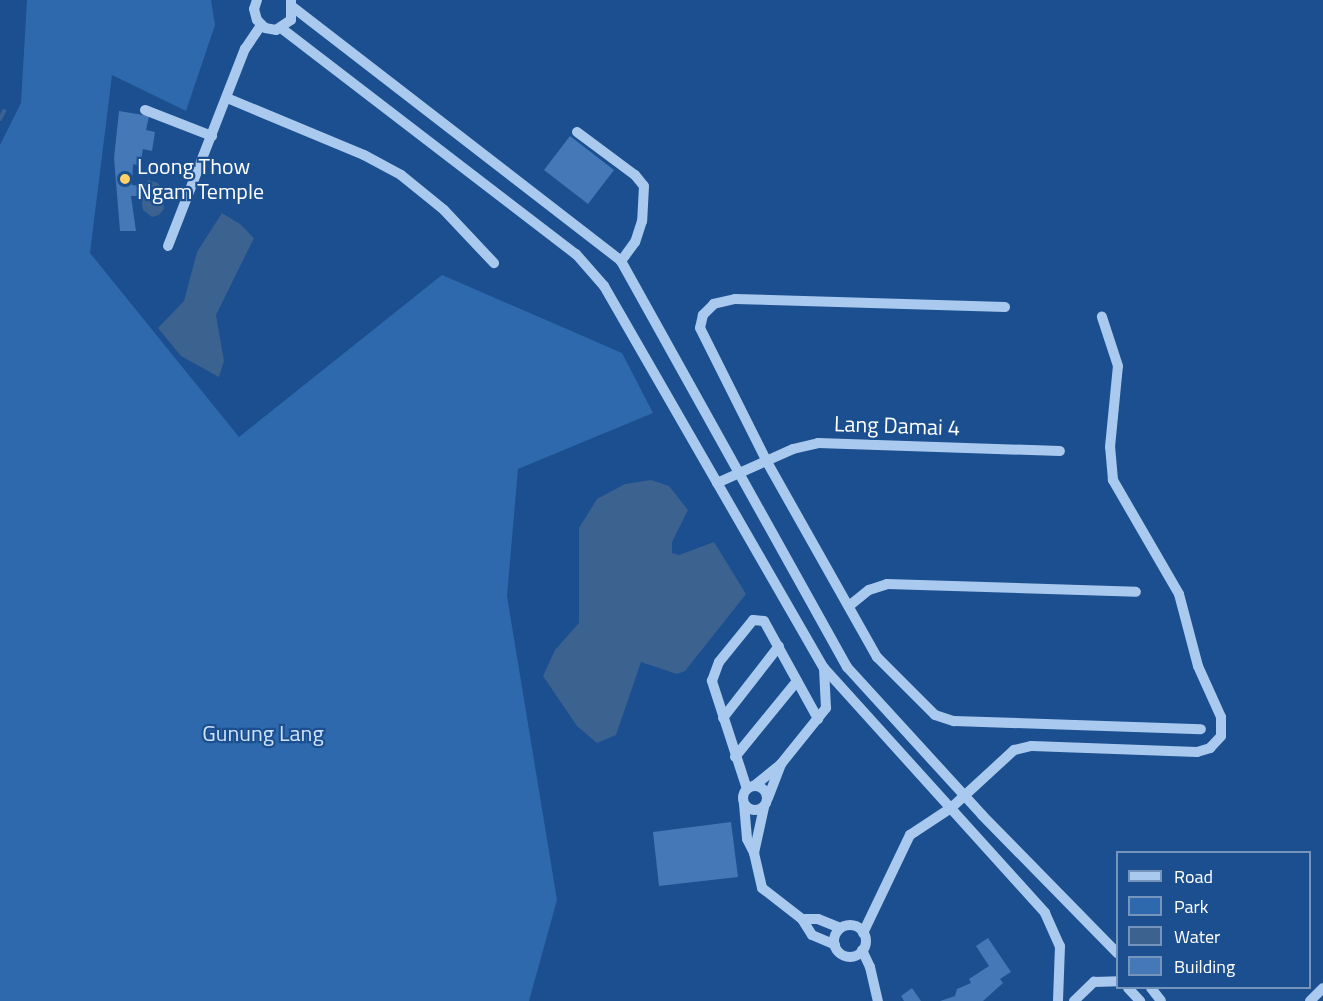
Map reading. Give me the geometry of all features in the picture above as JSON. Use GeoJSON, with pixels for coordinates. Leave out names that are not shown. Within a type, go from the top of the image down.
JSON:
{"type":"FeatureCollection","features":[{"type":"Feature","properties":{"kind":"street"},"geometry":{"type":"LineString","coordinates":[[256,1],[255,15],[261,25]]}},
{"type":"Feature","properties":{"kind":"street"},"geometry":{"type":"LineString","coordinates":[[281,28],[291,20],[292,4]]}},
{"type":"Feature","properties":{"kind":"street"},"geometry":{"type":"LineString","coordinates":[[292,4],[621,261],[847,667],[964,796],[1116,952]]}},
{"type":"Feature","properties":{"kind":"street"},"geometry":{"type":"LineString","coordinates":[[261,25],[281,28],[576,254],[604,286],[661,379],[717,483],[824,669],[1034,898],[1053,927],[1061,961],[1058,1001]]}},
{"type":"Feature","properties":{"kind":"street"},"geometry":{"type":"LineString","coordinates":[[168,246],[245,49],[261,25]]}},
{"type":"Feature","properties":{"kind":"street"},"geometry":{"type":"LineString","coordinates":[[227,99],[364,155],[401,175],[444,210],[494,263]]}},
{"type":"Feature","properties":{"kind":"street"},"geometry":{"type":"LineString","coordinates":[[146,110],[212,136]]}},
{"type":"Feature","properties":{"kind":"street"},"geometry":{"type":"LineString","coordinates":[[577,132],[635,175],[644,186],[642,221],[634,242],[621,261]]}},
{"type":"Feature","properties":{"kind":"street"},"geometry":{"type":"LineString","coordinates":[[1005,307],[735,300],[714,304],[703,315],[704,341],[767,462],[885,668],[935,715],[954,721],[1201,729]]}},
{"type":"Feature","properties":{"kind":"street"},"geometry":{"type":"LineString","coordinates":[[878,1001],[870,967],[862,950],[863,933],[910,835],[951,808],[1006,755],[1022,748],[1197,752],[1215,745],[1223,730],[1217,706],[1198,666],[1179,594],[1113,480],[1110,447],[1118,366],[1102,317]]}},
{"type":"Feature","properties":{"kind":"street","name":"Lang Damai 4"},"geometry":{"type":"LineString","coordinates":[[717,483],[793,449],[818,443],[1060,451]]}},
{"type":"Feature","properties":{"kind":"street"},"geometry":{"type":"LineString","coordinates":[[849,606],[869,590],[887,584],[1136,592]]}},
{"type":"Feature","properties":{"kind":"street"},"geometry":{"type":"LineString","coordinates":[[750,788],[735,757],[712,681],[719,662],[757,619],[764,621],[818,719]]}},
{"type":"Feature","properties":{"kind":"street"},"geometry":{"type":"LineString","coordinates":[[723,718],[779,646]]}},
{"type":"Feature","properties":{"kind":"street"},"geometry":{"type":"LineString","coordinates":[[824,669],[828,704],[781,764],[750,788],[744,804],[747,839],[754,853],[762,888],[802,919],[812,935],[835,945],[849,956],[862,950]]}},
{"type":"Feature","properties":{"kind":"street"},"geometry":{"type":"LineString","coordinates":[[735,757],[797,681]]}},
{"type":"Feature","properties":{"kind":"street"},"geometry":{"type":"LineString","coordinates":[[754,853],[766,802],[781,764]]}},
{"type":"Feature","properties":{"kind":"street"},"geometry":{"type":"LineString","coordinates":[[750,788],[764,789],[766,802]]}},
{"type":"Feature","properties":{"kind":"street"},"geometry":{"type":"LineString","coordinates":[[744,804],[752,810],[766,802]]}},
{"type":"Feature","properties":{"kind":"street"},"geometry":{"type":"LineString","coordinates":[[802,919],[818,919],[840,928],[855,926],[863,933]]}},
{"type":"Feature","properties":{"kind":"street"},"geometry":{"type":"LineString","coordinates":[[835,945],[840,928]]}},
{"type":"Feature","properties":{"kind":"street"},"geometry":{"type":"LineString","coordinates":[[1074,1001],[1094,982],[1116,981]]}},
{"type":"Feature","properties":{"kind":"street"},"geometry":{"type":"LineString","coordinates":[[1310,1001],[1323,988]]}},
{"type":"Feature","properties":{"kind":"street"},"geometry":{"type":"LineString","coordinates":[[1130,989],[1140,1001]]}},
{"type":"Feature","properties":{"kind":"green space","name":"Gunung Lang"},"geometry":{"type":"Polygon","coordinates":[[[27,0],[211,0],[215,25],[186,111],[112,75],[90,253],[239,437],[442,275],[622,353],[653,413],[518,469],[507,596],[557,900],[529,1001],[0,1001],[0,145],[21,103],[27,0]]]}},
{"type":"Feature","properties":{"kind":"water"},"geometry":{"type":"Polygon","coordinates":[[[148,180],[158,183],[162,191],[164,209],[159,215],[152,217],[143,210],[140,191],[148,180]]]}},
{"type":"Feature","properties":{"kind":"water"},"geometry":{"type":"Polygon","coordinates":[[[222,213],[240,224],[254,238],[216,315],[224,361],[219,377],[181,356],[158,328],[184,301],[197,252],[222,213]]]}},
{"type":"Feature","properties":{"kind":"water"},"geometry":{"type":"Polygon","coordinates":[[[651,480],[669,486],[688,510],[672,542],[672,553],[679,555],[714,542],[746,594],[685,671],[677,674],[641,662],[616,735],[597,743],[577,726],[543,676],[555,650],[579,623],[579,528],[597,499],[625,484],[651,480]]]}},
{"type":"Feature","properties":{"kind":"building"},"geometry":{"type":"Polygon","coordinates":[[[119,111],[149,116],[146,130],[155,132],[152,151],[143,149],[140,166],[133,164],[132,185],[140,186],[139,196],[131,196],[136,231],[120,231],[114,158],[119,111]]]}},
{"type":"Feature","properties":{"kind":"building"},"geometry":{"type":"Polygon","coordinates":[[[570,136],[614,170],[588,204],[544,170],[570,136]]]}},
{"type":"Feature","properties":{"kind":"building"},"geometry":{"type":"Polygon","coordinates":[[[731,822],[738,877],[659,886],[653,832],[731,822]]]}},
{"type":"Feature","properties":{"kind":"building"},"geometry":{"type":"Polygon","coordinates":[[[988,938],[1011,972],[1000,979],[1003,983],[983,1001],[940,1001],[955,996],[957,989],[971,983],[969,979],[989,966],[976,946],[988,938]]]}},
{"type":"Feature","properties":{"kind":"building"},"geometry":{"type":"Polygon","coordinates":[[[912,988],[921,1001],[904,1001],[901,996],[912,988]]]}},
{"type":"Feature","properties":{"kind":"waterway"},"geometry":{"type":"LineString","coordinates":[[0,119],[4,111]]}},
{"type":"Feature","properties":{"kind":"place","name":"Loong Thow Ngam Temple"},"geometry":{"type":"Point","coordinates":[125,179]}}]}
